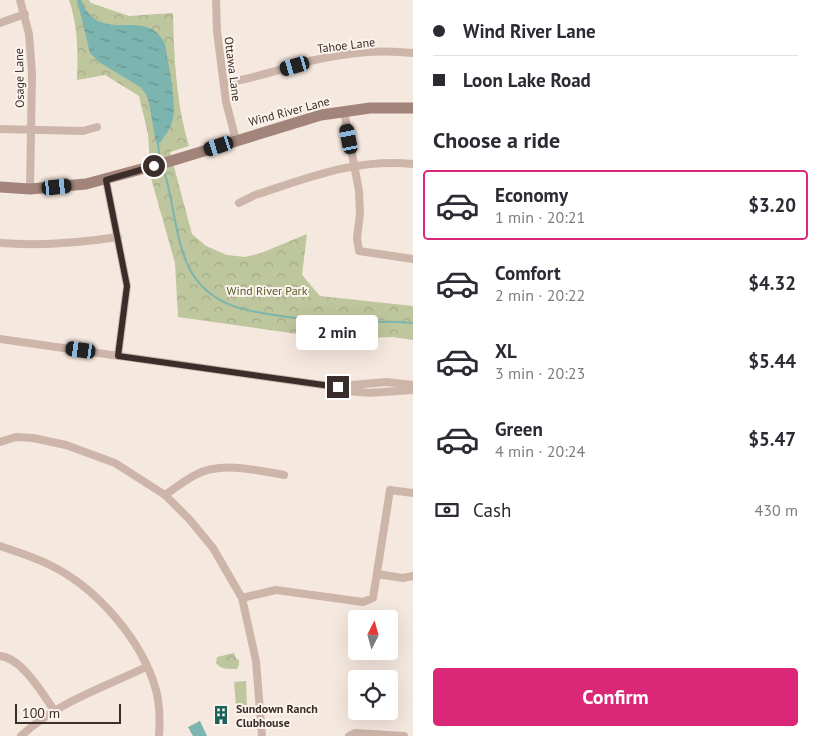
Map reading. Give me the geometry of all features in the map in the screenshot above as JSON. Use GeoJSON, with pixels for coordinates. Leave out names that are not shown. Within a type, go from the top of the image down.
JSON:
{"type":"FeatureCollection","features":[{"type":"Feature","properties":{"kind":"street","name":"Osage Lane"},"geometry":{"type":"LineString","coordinates":[[20,0],[29,34],[32,73],[30,189]]}},
{"type":"Feature","properties":{"kind":"street","name":"Ottawa Lane"},"geometry":{"type":"LineString","coordinates":[[216,0],[228,117],[236,140]]}},
{"type":"Feature","properties":{"kind":"street"},"geometry":{"type":"LineString","coordinates":[[0,23],[24,14]]}},
{"type":"Feature","properties":{"kind":"street","name":"Tahoe Lane"},"geometry":{"type":"LineString","coordinates":[[224,83],[248,79],[311,61],[345,54],[375,52],[413,53]]}},
{"type":"Feature","properties":{"kind":"street","name":"Wind River Lane"},"geometry":{"type":"LineString","coordinates":[[0,187],[30,189],[86,184],[106,180],[290,124],[344,110],[413,108]]}},
{"type":"Feature","properties":{"kind":"street"},"geometry":{"type":"LineString","coordinates":[[344,110],[359,191],[358,252],[413,259]]}},
{"type":"Feature","properties":{"kind":"street"},"geometry":{"type":"LineString","coordinates":[[0,129],[84,131],[98,127]]}},
{"type":"Feature","properties":{"kind":"street"},"geometry":{"type":"LineString","coordinates":[[240,202],[255,195],[354,165],[376,162],[413,164]]}},
{"type":"Feature","properties":{"kind":"street"},"geometry":{"type":"LineString","coordinates":[[106,180],[127,286],[118,356]]}},
{"type":"Feature","properties":{"kind":"street"},"geometry":{"type":"LineString","coordinates":[[0,244],[76,243],[118,237]]}},
{"type":"Feature","properties":{"kind":"street"},"geometry":{"type":"LineString","coordinates":[[0,339],[371,393],[413,390]]}},
{"type":"Feature","properties":{"kind":"street"},"geometry":{"type":"LineString","coordinates":[[338,387],[387,382],[413,385]]}},
{"type":"Feature","properties":{"kind":"street"},"geometry":{"type":"LineString","coordinates":[[0,442],[16,437],[33,438],[66,445],[115,463],[165,495],[190,520],[214,548],[242,598],[256,661],[262,736]]}},
{"type":"Feature","properties":{"kind":"street"},"geometry":{"type":"LineString","coordinates":[[165,495],[196,474],[224,467],[245,468],[284,475]]}},
{"type":"Feature","properties":{"kind":"street"},"geometry":{"type":"LineString","coordinates":[[242,598],[276,590],[363,602],[373,598],[390,490],[413,493]]}},
{"type":"Feature","properties":{"kind":"street"},"geometry":{"type":"LineString","coordinates":[[0,546],[45,562],[76,580],[106,605],[131,640],[156,690],[159,707],[159,736]]}},
{"type":"Feature","properties":{"kind":"street"},"geometry":{"type":"LineString","coordinates":[[377,574],[403,578],[413,576]]}},
{"type":"Feature","properties":{"kind":"street"},"geometry":{"type":"LineString","coordinates":[[0,656],[8,657],[27,673],[54,710]]}},
{"type":"Feature","properties":{"kind":"street"},"geometry":{"type":"LineString","coordinates":[[22,736],[38,721],[54,710],[146,667]]}},
{"type":"Feature","properties":{"kind":"street"},"geometry":{"type":"LineString","coordinates":[[349,736],[355,733],[404,736]]}},
{"type":"Feature","properties":{"kind":"green space","name":"Wind River Park"},"geometry":{"type":"Polygon","coordinates":[[[69,0],[89,0],[91,3],[129,16],[173,13],[178,97],[189,146],[170,152],[192,234],[206,246],[227,255],[245,257],[261,253],[307,234],[302,275],[320,296],[413,306],[413,340],[392,337],[333,339],[178,317],[175,263],[151,178],[148,134],[139,96],[105,75],[77,80],[76,30],[69,0]]]}},
{"type":"Feature","properties":{"kind":"green space"},"geometry":{"type":"Polygon","coordinates":[[[234,653],[239,660],[237,669],[223,668],[216,663],[217,657],[234,653]]]}},
{"type":"Feature","properties":{"kind":"green space"},"geometry":{"type":"Polygon","coordinates":[[[246,681],[247,706],[236,706],[234,682],[246,681]]]}},
{"type":"Feature","properties":{"kind":"water"},"geometry":{"type":"Polygon","coordinates":[[[77,0],[81,0],[89,14],[99,22],[147,27],[157,33],[165,44],[172,84],[174,115],[170,128],[160,143],[156,143],[146,94],[140,87],[99,62],[90,53],[77,0]]]}},
{"type":"Feature","properties":{"kind":"water"},"geometry":{"type":"Polygon","coordinates":[[[200,721],[207,736],[193,736],[188,727],[200,721]]]}},
{"type":"Feature","properties":{"kind":"waterway"},"geometry":{"type":"LineString","coordinates":[[158,143],[159,153]]}},
{"type":"Feature","properties":{"kind":"waterway"},"geometry":{"type":"LineString","coordinates":[[165,174],[182,251],[187,263],[201,285],[222,301],[247,310],[316,321],[413,323]]}},
{"type":"Feature","properties":{"kind":"place","name":"Sundown Ranch Clubhouse"},"geometry":{"type":"Point","coordinates":[221,715]}},
{"type":"Feature","properties":{"kind":"route"},"geometry":{"type":"LineString","coordinates":[[154,166],[106,180],[127,286],[118,356],[338,387]]}}]}
